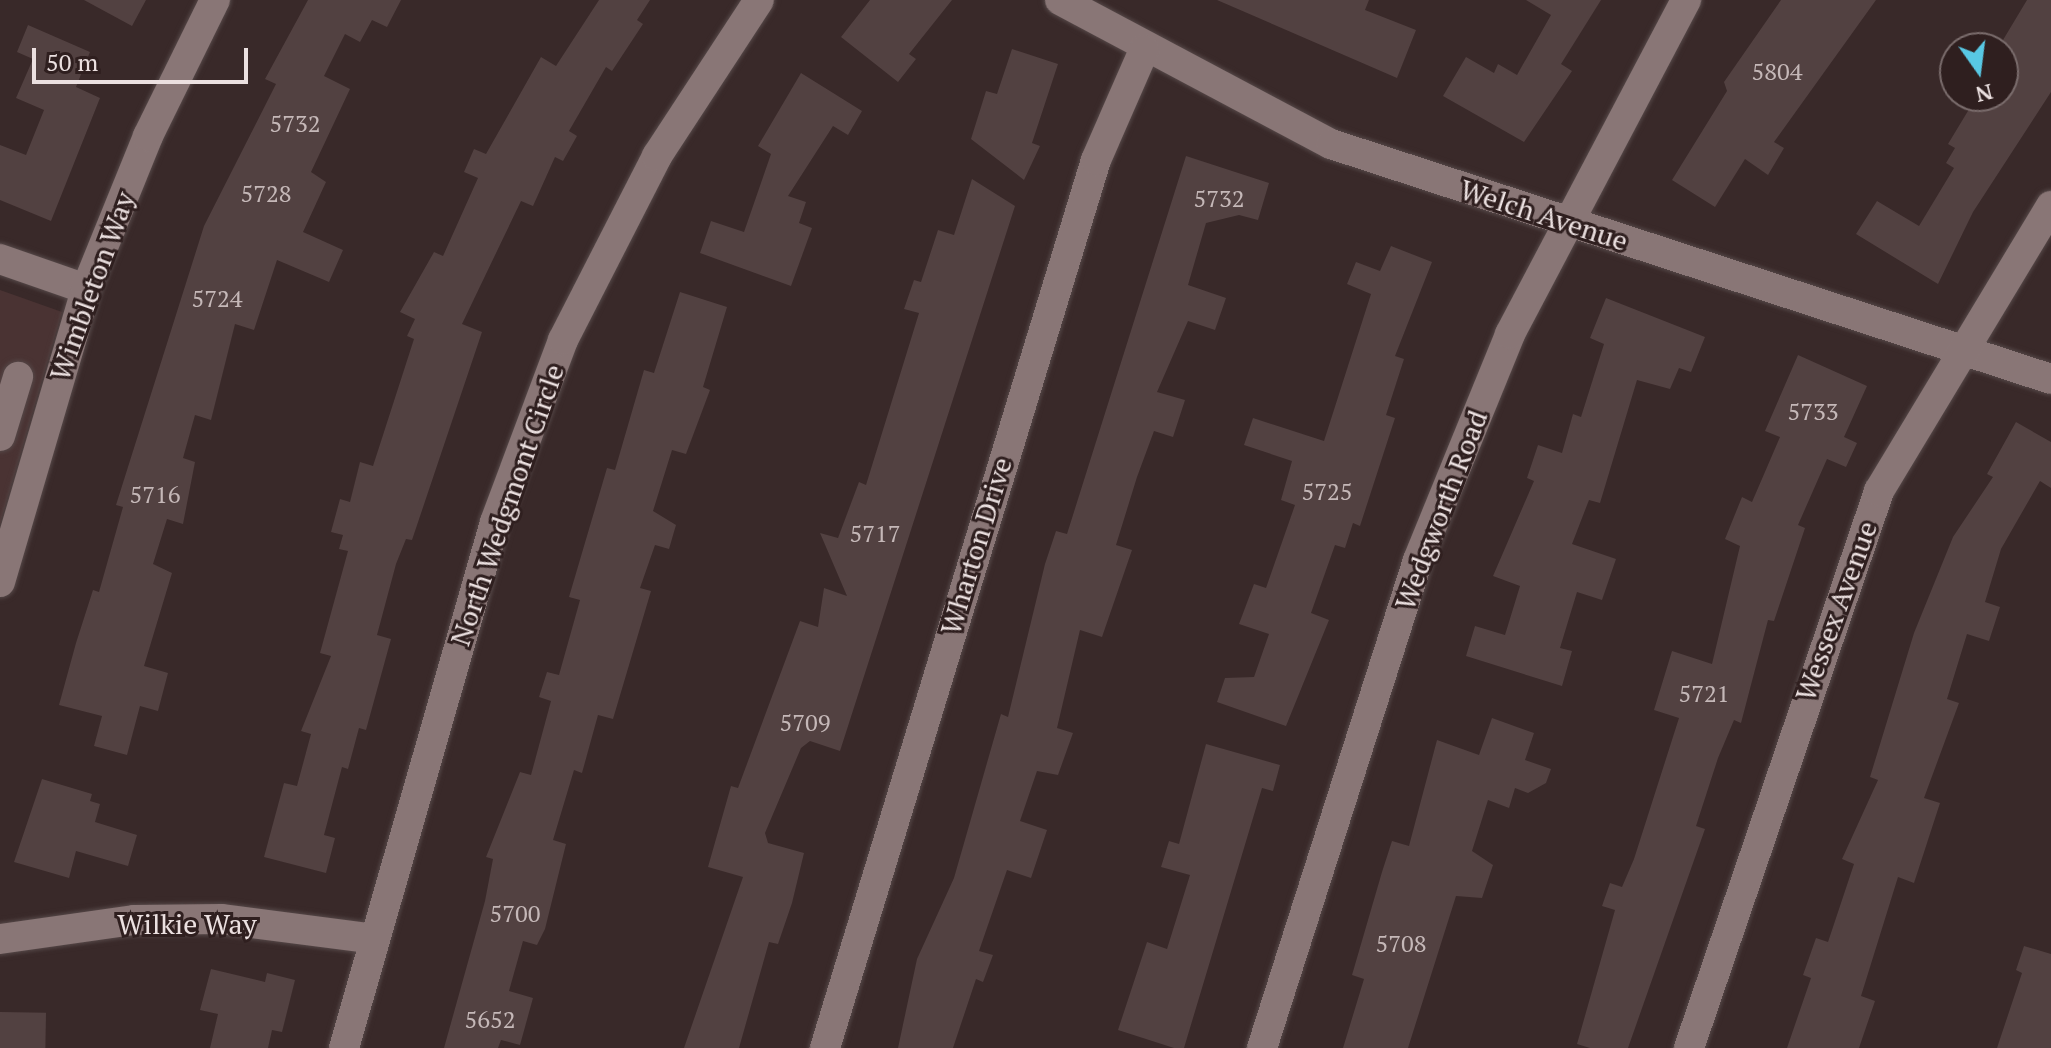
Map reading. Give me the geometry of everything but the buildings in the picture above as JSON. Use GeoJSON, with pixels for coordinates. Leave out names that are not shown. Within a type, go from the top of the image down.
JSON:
{"type":"FeatureCollection","features":[{"type":"Feature","properties":{"kind":"street","name":"Wimbleton Way"},"geometry":{"type":"LineString","coordinates":[[0,582],[86,289],[148,136],[215,0]]}},
{"type":"Feature","properties":{"kind":"street","name":"North Wedgmont Circle"},"geometry":{"type":"LineString","coordinates":[[344,1048],[495,522],[563,340],[657,156],[759,0]]}},
{"type":"Feature","properties":{"kind":"street","name":"Welch Avenue"},"geometry":{"type":"LineString","coordinates":[[1060,0],[1144,50],[1331,144],[2051,379]]}},
{"type":"Feature","properties":{"kind":"street","name":"Wedgworth Road"},"geometry":{"type":"LineString","coordinates":[[1262,1048],[1418,560],[1510,334],[1686,0]]}},
{"type":"Feature","properties":{"kind":"street","name":"Wharton Drive"},"geometry":{"type":"LineString","coordinates":[[825,1048],[1096,160],[1144,50]]}},
{"type":"Feature","properties":{"kind":"street","name":"Wessex Avenue"},"geometry":{"type":"LineString","coordinates":[[1689,1048],[1879,491],[1959,350],[2051,206]]}},
{"type":"Feature","properties":{"kind":"street"},"geometry":{"type":"LineString","coordinates":[[0,259],[86,289]]}},
{"type":"Feature","properties":{"kind":"street"},"geometry":{"type":"LineString","coordinates":[[1,430],[9,374],[54,392]]}},
{"type":"Feature","properties":{"kind":"street","name":"Wilkie Way"},"geometry":{"type":"LineString","coordinates":[[0,939],[134,920],[221,919],[375,939]]}},
{"type":"Feature","properties":{"kind":"shaded area"},"geometry":{"type":"Polygon","coordinates":[[[0,290],[62,312],[0,524],[0,290]]]}}]}
